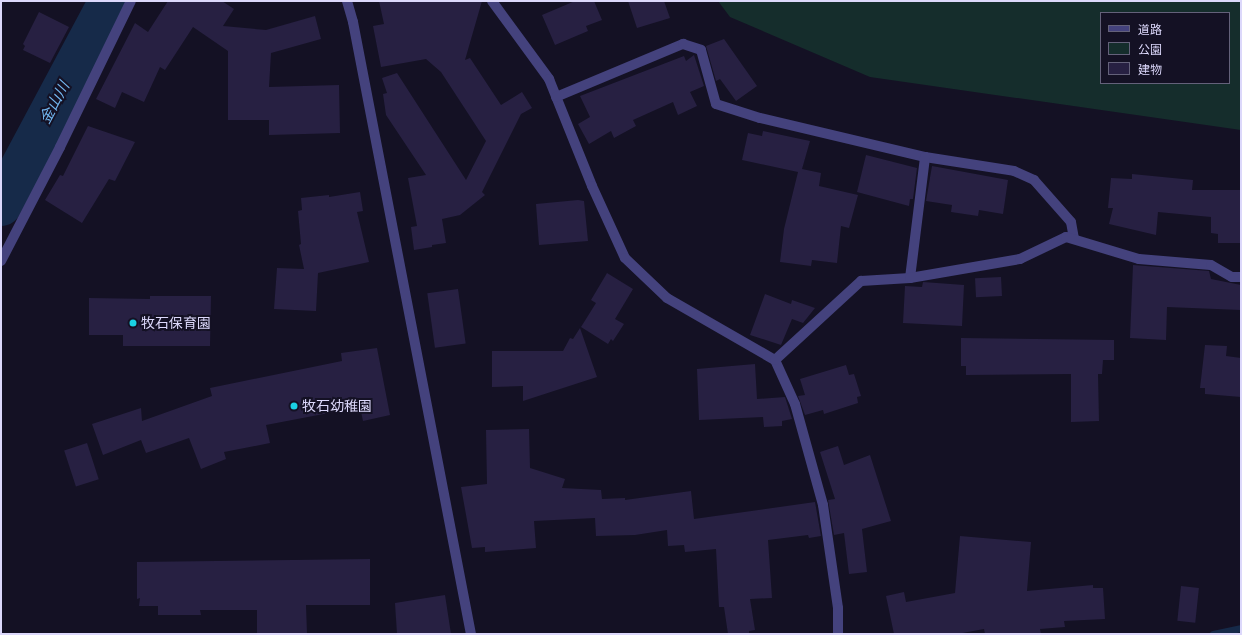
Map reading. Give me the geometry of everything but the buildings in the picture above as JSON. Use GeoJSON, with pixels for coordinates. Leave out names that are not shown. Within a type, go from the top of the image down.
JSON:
{"type":"FeatureCollection","features":[{"type":"Feature","properties":{"kind":"street"},"geometry":{"type":"LineString","coordinates":[[1,260],[60,147],[131,1]]}},
{"type":"Feature","properties":{"kind":"street"},"geometry":{"type":"LineString","coordinates":[[347,1],[354,22],[471,634]]}},
{"type":"Feature","properties":{"kind":"street"},"geometry":{"type":"LineString","coordinates":[[492,1],[549,79],[592,186],[625,258],[667,298],[775,360],[795,404],[823,505],[838,608],[838,634]]}},
{"type":"Feature","properties":{"kind":"street"},"geometry":{"type":"LineString","coordinates":[[556,97],[683,44],[701,50],[716,104],[760,118],[925,157],[1014,171],[1034,180],[1071,222],[1074,239]]}},
{"type":"Feature","properties":{"kind":"street"},"geometry":{"type":"LineString","coordinates":[[910,278],[925,157]]}},
{"type":"Feature","properties":{"kind":"street"},"geometry":{"type":"LineString","coordinates":[[775,360],[861,281],[910,278],[1020,259],[1066,237],[1139,259],[1211,265],[1232,276],[1241,277]]}},
{"type":"Feature","properties":{"kind":"green space"},"geometry":{"type":"Polygon","coordinates":[[[718,1],[1241,1],[1241,130],[870,77],[730,17],[718,1]]]}},
{"type":"Feature","properties":{"kind":"waterway","name":"金山川"},"geometry":{"type":"LineString","coordinates":[[1,205],[110,1]]}},
{"type":"Feature","properties":{"kind":"waterway"},"geometry":{"type":"LineString","coordinates":[[1213,634],[1241,628]]}},
{"type":"Feature","properties":{"kind":"place","name":"牧石保育園"},"geometry":{"type":"Point","coordinates":[133,323]}},
{"type":"Feature","properties":{"kind":"place","name":"牧石幼稚園"},"geometry":{"type":"Point","coordinates":[294,406]}}]}
